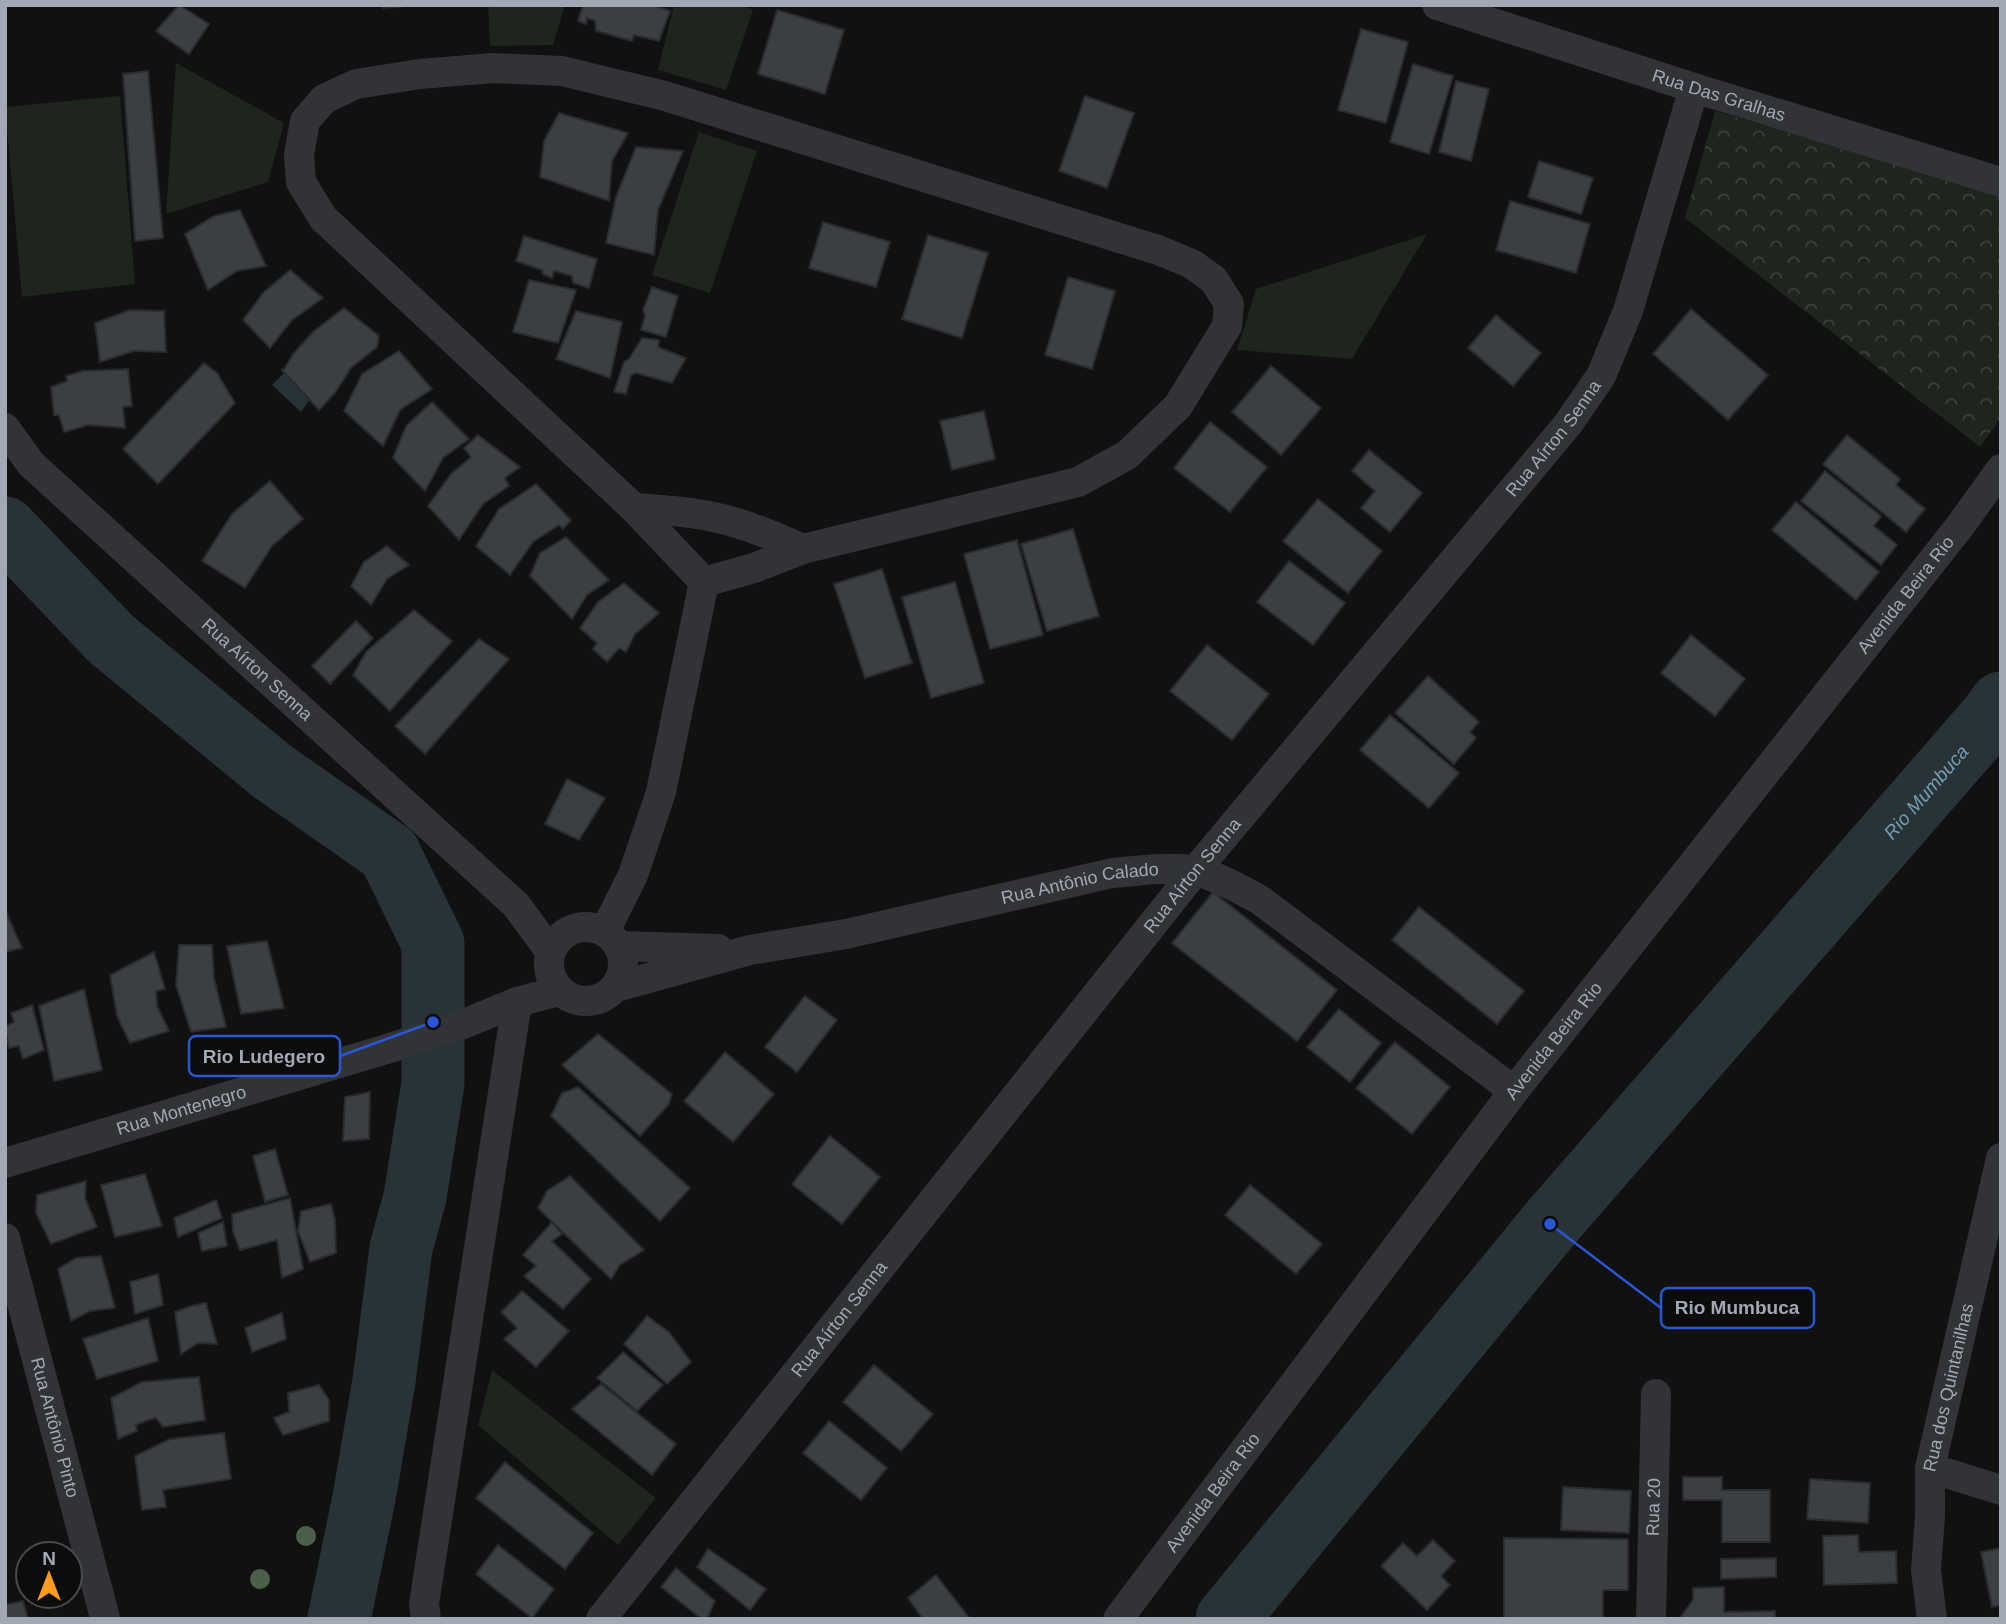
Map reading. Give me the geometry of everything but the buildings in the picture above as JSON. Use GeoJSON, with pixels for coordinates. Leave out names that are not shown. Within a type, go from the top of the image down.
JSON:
{"type":"FeatureCollection","features":[{"type":"Feature","properties":{"kind":"street","name":"Rua Das Gralhas"},"geometry":{"type":"LineString","coordinates":[[1437,5],[1694,88],[2001,182]]}},
{"type":"Feature","properties":{"kind":"street"},"geometry":{"type":"LineString","coordinates":[[493,68],[562,71],[665,96],[1158,250],[1192,264],[1214,280],[1229,303],[1227,326],[1178,406],[1127,455],[1078,482],[803,549],[754,568],[704,582],[634,508],[323,218],[301,182],[299,155],[305,121],[324,99],[356,84],[420,74],[493,68]]}},
{"type":"Feature","properties":{"kind":"street","name":"Rua Aírton Senna"},"geometry":{"type":"LineString","coordinates":[[601,1619],[1195,871],[1568,424],[1601,376],[1628,310],[1694,88]]}},
{"type":"Feature","properties":{"kind":"street","name":"Rua Aírton Senna"},"geometry":{"type":"LineString","coordinates":[[5,428],[31,464],[516,905],[556,962]]}},
{"type":"Feature","properties":{"kind":"street","name":"Avenida Beira Rio"},"geometry":{"type":"LineString","coordinates":[[1118,1619],[1514,1091],[1960,526],[2001,469]]}},
{"type":"Feature","properties":{"kind":"street"},"geometry":{"type":"LineString","coordinates":[[634,508],[680,511],[726,520],[803,549]]}},
{"type":"Feature","properties":{"kind":"street"},"geometry":{"type":"LineString","coordinates":[[612,939],[584,926],[556,962],[578,1000],[599,999],[616,986],[624,967],[612,939],[661,792],[704,582]]}},
{"type":"Feature","properties":{"kind":"street","name":"Rua Antônio Calado"},"geometry":{"type":"LineString","coordinates":[[616,986],[750,950],[846,934],[1112,873],[1195,871],[1260,900],[1514,1091]]}},
{"type":"Feature","properties":{"kind":"street","name":"Rua Antônio Calado"},"geometry":{"type":"LineString","coordinates":[[612,939],[750,950]]}},
{"type":"Feature","properties":{"kind":"street","name":"Rua Montenegro"},"geometry":{"type":"LineString","coordinates":[[5,1163],[466,1023],[517,1002],[556,962]]}},
{"type":"Feature","properties":{"kind":"street"},"geometry":{"type":"LineString","coordinates":[[426,1619],[424,1604],[517,1002]]}},
{"type":"Feature","properties":{"kind":"street","name":"Rua dos Quintanilhas"},"geometry":{"type":"LineString","coordinates":[[1932,1619],[1926,1570],[1930,1468],[2001,1158]]}},
{"type":"Feature","properties":{"kind":"street","name":"Rua Antônio Pinto"},"geometry":{"type":"LineString","coordinates":[[5,1238],[105,1618]]}},
{"type":"Feature","properties":{"kind":"street","name":"Rua 20"},"geometry":{"type":"LineString","coordinates":[[1651,1619],[1656,1394]]}},
{"type":"Feature","properties":{"kind":"street"},"geometry":{"type":"LineString","coordinates":[[1930,1468],[2001,1490]]}},
{"type":"Feature","properties":{"kind":"green space"},"geometry":{"type":"Polygon","coordinates":[[[488,5],[565,5],[553,45],[490,46],[488,5]]]}},
{"type":"Feature","properties":{"kind":"green space"},"geometry":{"type":"Polygon","coordinates":[[[674,5],[741,5],[753,10],[726,90],[658,70],[674,5]]]}},
{"type":"Feature","properties":{"kind":"green space"},"geometry":{"type":"Polygon","coordinates":[[[176,63],[284,123],[268,182],[166,214],[176,63]]]}},
{"type":"Feature","properties":{"kind":"green space"},"geometry":{"type":"Polygon","coordinates":[[[120,96],[135,284],[22,297],[5,107],[120,96]]]}},
{"type":"Feature","properties":{"kind":"green space"},"geometry":{"type":"Polygon","coordinates":[[[1715,111],[2001,196],[2001,417],[1980,447],[1685,218],[1715,111]]]}},
{"type":"Feature","properties":{"kind":"green space"},"geometry":{"type":"Polygon","coordinates":[[[699,132],[757,151],[710,293],[652,275],[699,132]]]}},
{"type":"Feature","properties":{"kind":"green space"},"geometry":{"type":"Polygon","coordinates":[[[1427,234],[1352,359],[1237,350],[1256,289],[1427,234]]]}},
{"type":"Feature","properties":{"kind":"green space"},"geometry":{"type":"Polygon","coordinates":[[[492,1370],[656,1498],[618,1545],[478,1425],[492,1370]]]}},
{"type":"Feature","properties":{"kind":"shaded area"},"geometry":{"type":"Polygon","coordinates":[[[288,369],[313,395],[301,412],[272,385],[288,369]]]}},
{"type":"Feature","properties":{"kind":"waterway"},"geometry":{"type":"LineString","coordinates":[[5,528],[111,639],[273,772],[389,853],[433,943],[433,1083],[415,1197],[401,1248],[384,1381],[364,1498],[339,1619]]}},
{"type":"Feature","properties":{"kind":"waterway","name":"Rio Mumbuca"},"geometry":{"type":"LineString","coordinates":[[1227,1619],[1550,1224],[2001,703]]}},
{"type":"Feature","properties":{"kind":"place","name":"Rio Ludegero"},"geometry":{"type":"Point","coordinates":[433,1022]}},
{"type":"Feature","properties":{"kind":"place","name":"Rio Mumbuca"},"geometry":{"type":"Point","coordinates":[1550,1224]}}]}
